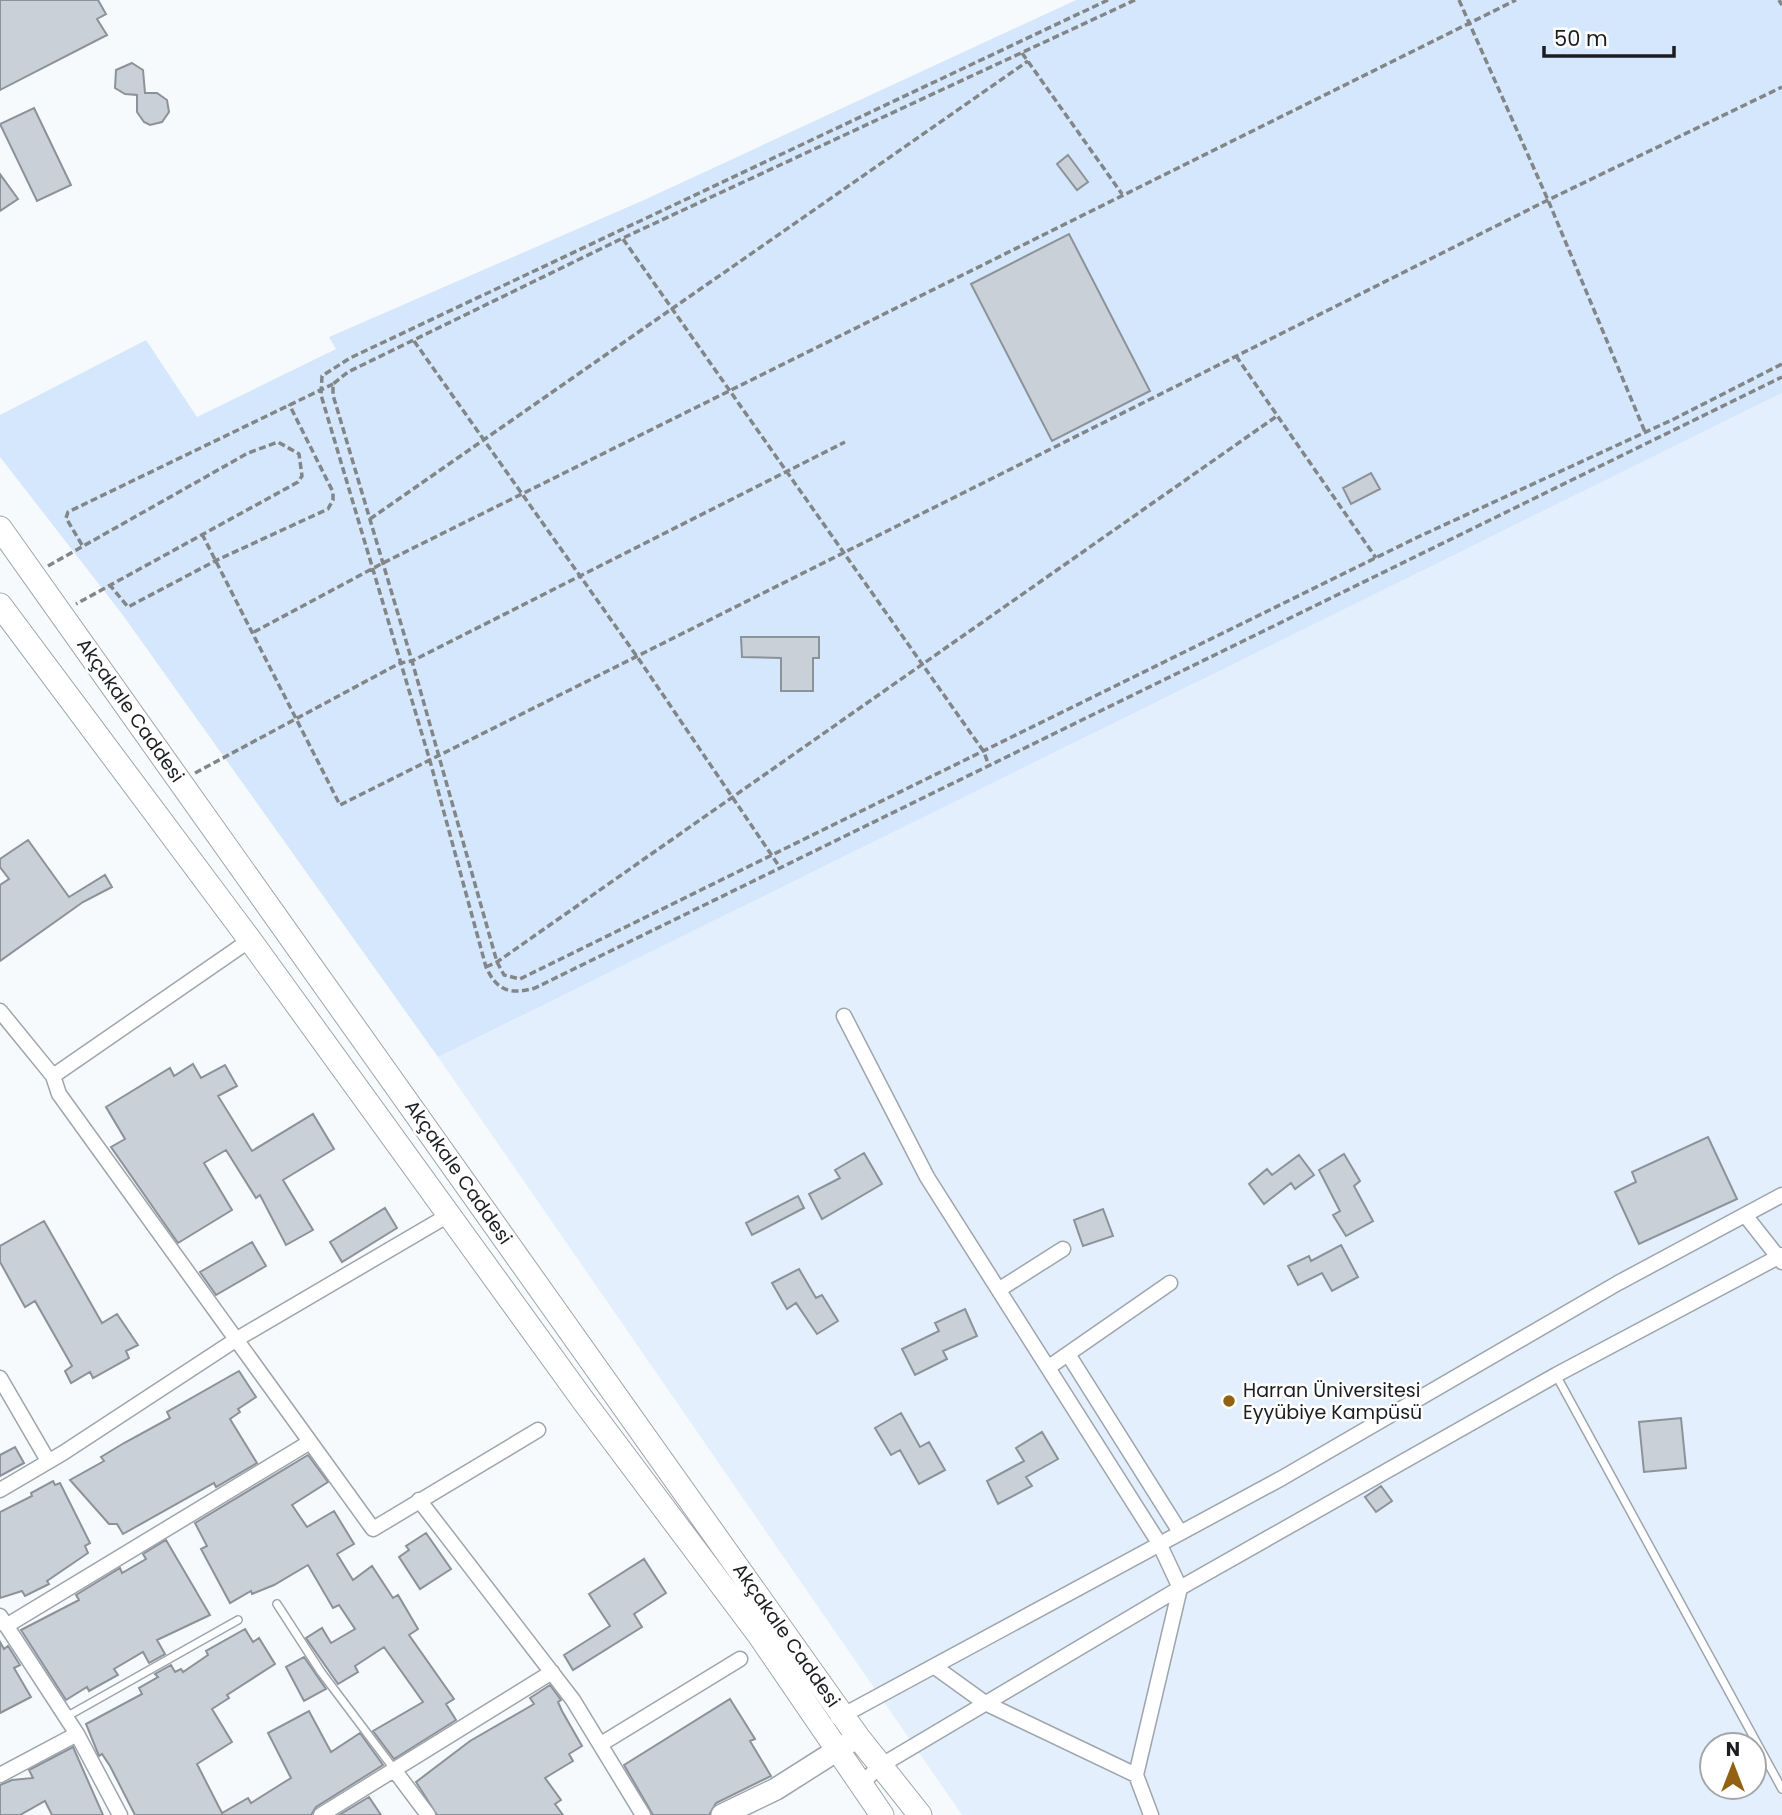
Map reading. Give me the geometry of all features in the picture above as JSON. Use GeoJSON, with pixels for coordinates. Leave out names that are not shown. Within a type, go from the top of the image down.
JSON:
{"type":"FeatureCollection","features":[{"type":"Feature","properties":{"kind":"main road","name":"Akçakale Caddesi"},"geometry":{"type":"LineString","coordinates":[[0,528],[858,1737],[919,1815]]}},
{"type":"Feature","properties":{"kind":"main road","name":"Akçakale Caddesi"},"geometry":{"type":"LineString","coordinates":[[0,605],[250,940],[447,1216],[759,1635],[882,1815]]}},
{"type":"Feature","properties":{"kind":"street"},"geometry":{"type":"LineString","coordinates":[[53,1076],[250,940]]}},
{"type":"Feature","properties":{"kind":"street"},"geometry":{"type":"LineString","coordinates":[[0,1011],[53,1076],[59,1094],[373,1529],[538,1430]]}},
{"type":"Feature","properties":{"kind":"street"},"geometry":{"type":"LineString","coordinates":[[844,1016],[928,1178],[1159,1543],[1180,1588],[1136,1776],[1151,1815]]}},
{"type":"Feature","properties":{"kind":"street"},"geometry":{"type":"LineString","coordinates":[[822,1728],[1282,1478],[1618,1283],[1782,1195]]}},
{"type":"Feature","properties":{"kind":"street"},"geometry":{"type":"LineString","coordinates":[[861,1784],[880,1766],[1180,1588],[1556,1375],[1781,1258],[1745,1215]]}},
{"type":"Feature","properties":{"kind":"street"},"geometry":{"type":"LineString","coordinates":[[0,1490],[237,1339],[447,1216]]}},
{"type":"Feature","properties":{"kind":"street"},"geometry":{"type":"LineString","coordinates":[[1000,1289],[1063,1249]]}},
{"type":"Feature","properties":{"kind":"street"},"geometry":{"type":"LineString","coordinates":[[1049,1367],[1170,1283]]}},
{"type":"Feature","properties":{"kind":"street"},"geometry":{"type":"LineString","coordinates":[[1068,1354],[1180,1532]]}},
{"type":"Feature","properties":{"kind":"street"},"geometry":{"type":"LineString","coordinates":[[0,1378],[47,1459]]}},
{"type":"Feature","properties":{"kind":"street"},"geometry":{"type":"LineString","coordinates":[[120,1815],[77,1734],[4,1630],[310,1442]]}},
{"type":"Feature","properties":{"kind":"street"},"geometry":{"type":"LineString","coordinates":[[419,1500],[552,1672],[601,1744],[643,1815]]}},
{"type":"Feature","properties":{"kind":"street"},"geometry":{"type":"LineString","coordinates":[[601,1744],[740,1659]]}},
{"type":"Feature","properties":{"kind":"street"},"geometry":{"type":"LineString","coordinates":[[935,1667],[985,1703],[1136,1776]]}},
{"type":"Feature","properties":{"kind":"street"},"geometry":{"type":"LineString","coordinates":[[321,1815],[552,1672]]}},
{"type":"Feature","properties":{"kind":"street"},"geometry":{"type":"LineString","coordinates":[[0,1775],[77,1734]]}},
{"type":"Feature","properties":{"kind":"street"},"geometry":{"type":"LineString","coordinates":[[722,1815],[776,1789],[858,1737]]}},
{"type":"Feature","properties":{"kind":"street"},"geometry":{"type":"LineString","coordinates":[[395,1771],[428,1815]]}},
{"type":"Feature","properties":{"kind":"lane"},"geometry":{"type":"LineString","coordinates":[[1556,1375],[1782,1789]]}},
{"type":"Feature","properties":{"kind":"lane"},"geometry":{"type":"LineString","coordinates":[[277,1604],[321,1672],[395,1771]]}},
{"type":"Feature","properties":{"kind":"lane"},"geometry":{"type":"LineString","coordinates":[[66,1717],[238,1620]]}},
{"type":"Feature","properties":{"kind":"path"},"geometry":{"type":"LineString","coordinates":[[1108,0],[332,366],[321,376],[319,389],[430,761],[485,967],[496,984],[506,991],[518,993],[535,988],[1782,377]]}},
{"type":"Feature","properties":{"kind":"path"},"geometry":{"type":"LineString","coordinates":[[82,545],[66,519],[68,512],[332,384],[348,372],[622,238],[1135,0]]}},
{"type":"Feature","properties":{"kind":"path"},"geometry":{"type":"LineString","coordinates":[[1459,0],[1548,200],[1645,433]]}},
{"type":"Feature","properties":{"kind":"path"},"geometry":{"type":"LineString","coordinates":[[254,632],[383,563],[732,392],[1122,194],[1516,0]]}},
{"type":"Feature","properties":{"kind":"path"},"geometry":{"type":"LineString","coordinates":[[1779,0],[1782,5]]}},
{"type":"Feature","properties":{"kind":"path"},"geometry":{"type":"LineString","coordinates":[[1022,53],[1122,194]]}},
{"type":"Feature","properties":{"kind":"path"},"geometry":{"type":"LineString","coordinates":[[370,519],[1028,61]]}},
{"type":"Feature","properties":{"kind":"path"},"geometry":{"type":"LineString","coordinates":[[202,534],[340,805],[439,758],[1548,200],[1782,87]]}},
{"type":"Feature","properties":{"kind":"path"},"geometry":{"type":"LineString","coordinates":[[622,238],[984,752],[989,766]]}},
{"type":"Feature","properties":{"kind":"path"},"geometry":{"type":"LineString","coordinates":[[414,341],[578,577],[638,658],[780,869]]}},
{"type":"Feature","properties":{"kind":"path"},"geometry":{"type":"LineString","coordinates":[[1236,356],[1376,558]]}},
{"type":"Feature","properties":{"kind":"path"},"geometry":{"type":"LineString","coordinates":[[332,384],[332,395],[412,661],[497,962],[504,975],[520,979],[1376,558],[1645,433],[1782,364]]}},
{"type":"Feature","properties":{"kind":"path"},"geometry":{"type":"LineString","coordinates":[[109,583],[128,607],[327,509],[333,500],[333,492],[289,404]]}},
{"type":"Feature","properties":{"kind":"path"},"geometry":{"type":"LineString","coordinates":[[485,967],[497,962],[1277,416]]}},
{"type":"Feature","properties":{"kind":"path"},"geometry":{"type":"LineString","coordinates":[[33,575],[248,453],[278,442],[299,454],[302,475],[298,482],[109,583],[62,612]]}},
{"type":"Feature","properties":{"kind":"path"},"geometry":{"type":"LineString","coordinates":[[181,780],[400,663],[412,661],[845,442]]}},
{"type":"Feature","properties":{"kind":"shaded area"},"geometry":{"type":"Polygon","coordinates":[[[1076,0],[1782,0],[1782,393],[438,1057],[122,614],[0,457],[0,415],[146,340],[197,417],[336,349],[329,337],[644,200],[1076,0]]]}},
{"type":"Feature","properties":{"kind":"shaded area","name":"Harran Üniversitesi Eyyübiye Kampüsü"},"geometry":{"type":"Polygon","coordinates":[[[1782,393],[1782,1815],[962,1815],[438,1057],[1782,393]]]}},
{"type":"Feature","properties":{"kind":"building"},"geometry":{"type":"Polygon","coordinates":[[[0,0],[98,0],[106,14],[97,19],[107,35],[0,90],[0,0]]]}},
{"type":"Feature","properties":{"kind":"building"},"geometry":{"type":"Polygon","coordinates":[[[132,63],[143,70],[145,93],[157,93],[167,100],[169,112],[162,122],[150,125],[144,122],[137,112],[137,95],[125,94],[115,88],[116,70],[132,63]]]}},
{"type":"Feature","properties":{"kind":"building"},"geometry":{"type":"Polygon","coordinates":[[[34,108],[71,185],[37,201],[0,124],[34,108]]]}},
{"type":"Feature","properties":{"kind":"building"},"geometry":{"type":"Polygon","coordinates":[[[1068,155],[1088,182],[1077,190],[1057,164],[1068,155]]]}},
{"type":"Feature","properties":{"kind":"building"},"geometry":{"type":"Polygon","coordinates":[[[0,174],[18,199],[0,211],[0,174]]]}},
{"type":"Feature","properties":{"kind":"building"},"geometry":{"type":"Polygon","coordinates":[[[1069,234],[1150,391],[1052,441],[971,284],[1069,234]]]}},
{"type":"Feature","properties":{"kind":"building"},"geometry":{"type":"Polygon","coordinates":[[[1371,473],[1380,489],[1351,504],[1343,488],[1371,473]]]}},
{"type":"Feature","properties":{"kind":"building"},"geometry":{"type":"Polygon","coordinates":[[[741,637],[819,637],[819,658],[813,658],[813,691],[781,691],[781,658],[742,657],[741,637]]]}},
{"type":"Feature","properties":{"kind":"building"},"geometry":{"type":"Polygon","coordinates":[[[28,840],[69,897],[105,875],[112,887],[83,902],[0,961],[0,885],[9,879],[0,867],[0,859],[28,840]]]}},
{"type":"Feature","properties":{"kind":"building"},"geometry":{"type":"Polygon","coordinates":[[[193,1064],[201,1078],[225,1065],[237,1086],[218,1096],[252,1151],[313,1114],[334,1149],[283,1180],[313,1230],[286,1245],[260,1195],[256,1198],[226,1150],[204,1163],[232,1210],[178,1243],[111,1147],[125,1139],[106,1107],[170,1068],[174,1076],[193,1064]]]}},
{"type":"Feature","properties":{"kind":"building"},"geometry":{"type":"Polygon","coordinates":[[[1708,1137],[1737,1199],[1639,1244],[1615,1192],[1636,1182],[1632,1172],[1708,1137]]]}},
{"type":"Feature","properties":{"kind":"building"},"geometry":{"type":"Polygon","coordinates":[[[864,1153],[882,1184],[822,1219],[809,1194],[840,1178],[835,1170],[864,1153]]]}},
{"type":"Feature","properties":{"kind":"building"},"geometry":{"type":"Polygon","coordinates":[[[1344,1154],[1360,1181],[1354,1186],[1373,1221],[1346,1236],[1333,1215],[1340,1211],[1319,1170],[1344,1154]]]}},
{"type":"Feature","properties":{"kind":"building"},"geometry":{"type":"Polygon","coordinates":[[[1299,1155],[1314,1175],[1295,1189],[1291,1183],[1264,1204],[1249,1184],[1267,1169],[1272,1175],[1299,1155]]]}},
{"type":"Feature","properties":{"kind":"building"},"geometry":{"type":"Polygon","coordinates":[[[798,1196],[804,1208],[752,1235],[746,1223],[798,1196]]]}},
{"type":"Feature","properties":{"kind":"building"},"geometry":{"type":"Polygon","coordinates":[[[385,1208],[397,1228],[342,1262],[330,1242],[385,1208]]]}},
{"type":"Feature","properties":{"kind":"building"},"geometry":{"type":"Polygon","coordinates":[[[1103,1209],[1113,1236],[1083,1246],[1074,1220],[1103,1209]]]}},
{"type":"Feature","properties":{"kind":"building"},"geometry":{"type":"Polygon","coordinates":[[[44,1221],[102,1323],[117,1314],[138,1345],[126,1351],[129,1358],[93,1378],[90,1372],[71,1383],[65,1371],[72,1366],[35,1301],[25,1307],[0,1262],[0,1246],[44,1221]]]}},
{"type":"Feature","properties":{"kind":"building"},"geometry":{"type":"Polygon","coordinates":[[[252,1242],[266,1266],[216,1295],[200,1272],[252,1242]]]}},
{"type":"Feature","properties":{"kind":"building"},"geometry":{"type":"Polygon","coordinates":[[[1341,1245],[1358,1277],[1332,1291],[1322,1273],[1298,1285],[1288,1266],[1309,1256],[1311,1261],[1341,1245]]]}},
{"type":"Feature","properties":{"kind":"building"},"geometry":{"type":"Polygon","coordinates":[[[799,1269],[816,1298],[822,1295],[838,1321],[817,1334],[796,1303],[787,1309],[772,1283],[799,1269]]]}},
{"type":"Feature","properties":{"kind":"building"},"geometry":{"type":"Polygon","coordinates":[[[965,1309],[977,1336],[943,1351],[947,1359],[915,1375],[902,1349],[939,1331],[935,1323],[965,1309]]]}},
{"type":"Feature","properties":{"kind":"building"},"geometry":{"type":"Polygon","coordinates":[[[239,1371],[256,1397],[238,1409],[240,1412],[230,1419],[257,1463],[216,1487],[214,1483],[123,1534],[117,1524],[109,1524],[70,1480],[104,1461],[101,1457],[170,1418],[167,1412],[239,1371]]]}},
{"type":"Feature","properties":{"kind":"building"},"geometry":{"type":"Polygon","coordinates":[[[901,1413],[920,1447],[929,1442],[945,1470],[919,1484],[900,1450],[891,1455],[875,1428],[901,1413]]]}},
{"type":"Feature","properties":{"kind":"building"},"geometry":{"type":"Polygon","coordinates":[[[1681,1418],[1686,1468],[1644,1472],[1639,1422],[1681,1418]]]}},
{"type":"Feature","properties":{"kind":"building"},"geometry":{"type":"Polygon","coordinates":[[[1042,1432],[1058,1459],[1026,1477],[1032,1486],[998,1504],[987,1481],[1024,1461],[1016,1448],[1042,1432]]]}},
{"type":"Feature","properties":{"kind":"building"},"geometry":{"type":"Polygon","coordinates":[[[15,1447],[24,1463],[0,1476],[0,1455],[15,1447]]]}},
{"type":"Feature","properties":{"kind":"building"},"geometry":{"type":"Polygon","coordinates":[[[308,1455],[328,1482],[292,1505],[307,1527],[334,1511],[354,1544],[337,1554],[353,1580],[372,1566],[393,1598],[398,1595],[418,1629],[409,1635],[454,1699],[446,1704],[456,1720],[394,1759],[373,1731],[423,1702],[384,1647],[355,1666],[358,1672],[338,1684],[306,1638],[322,1628],[331,1643],[355,1629],[339,1605],[333,1608],[308,1565],[274,1585],[252,1594],[251,1591],[230,1603],[201,1549],[207,1546],[195,1523],[308,1455]]]}},
{"type":"Feature","properties":{"kind":"building"},"geometry":{"type":"Polygon","coordinates":[[[53,1481],[55,1485],[60,1483],[90,1543],[85,1546],[88,1553],[47,1581],[49,1584],[25,1596],[22,1591],[0,1598],[0,1512],[32,1496],[31,1493],[53,1481]]]}},
{"type":"Feature","properties":{"kind":"building"},"geometry":{"type":"Polygon","coordinates":[[[1381,1486],[1392,1501],[1376,1512],[1365,1497],[1381,1486]]]}},
{"type":"Feature","properties":{"kind":"building"},"geometry":{"type":"Polygon","coordinates":[[[426,1533],[451,1569],[420,1589],[399,1557],[409,1550],[406,1546],[426,1533]]]}},
{"type":"Feature","properties":{"kind":"building"},"geometry":{"type":"Polygon","coordinates":[[[166,1540],[210,1615],[157,1640],[165,1654],[149,1663],[143,1652],[114,1669],[118,1675],[89,1691],[87,1687],[66,1700],[21,1630],[79,1600],[76,1595],[120,1568],[122,1573],[146,1559],[143,1554],[166,1540]]]}},
{"type":"Feature","properties":{"kind":"building"},"geometry":{"type":"Polygon","coordinates":[[[644,1559],[666,1593],[634,1614],[642,1627],[573,1670],[564,1655],[610,1626],[589,1594],[644,1559]]]}},
{"type":"Feature","properties":{"kind":"building"},"geometry":{"type":"Polygon","coordinates":[[[245,1629],[253,1642],[259,1638],[275,1664],[227,1695],[229,1698],[212,1709],[232,1742],[197,1764],[222,1813],[248,1798],[251,1803],[291,1778],[268,1733],[309,1711],[331,1752],[360,1733],[383,1765],[316,1807],[311,1815],[135,1815],[110,1766],[102,1754],[99,1756],[86,1724],[142,1694],[139,1688],[158,1677],[155,1674],[171,1665],[175,1672],[181,1669],[183,1672],[208,1655],[206,1651],[245,1629]]]}},
{"type":"Feature","properties":{"kind":"building"},"geometry":{"type":"Polygon","coordinates":[[[0,1642],[4,1649],[8,1646],[20,1665],[14,1668],[31,1697],[0,1713],[0,1642]]]}},
{"type":"Feature","properties":{"kind":"building"},"geometry":{"type":"Polygon","coordinates":[[[304,1657],[326,1689],[304,1701],[286,1667],[304,1657]]]}},
{"type":"Feature","properties":{"kind":"building"},"geometry":{"type":"Polygon","coordinates":[[[550,1685],[561,1700],[558,1702],[562,1711],[582,1746],[569,1754],[573,1761],[545,1778],[561,1800],[555,1804],[563,1815],[437,1815],[416,1782],[470,1741],[534,1704],[530,1698],[550,1685]]]}},
{"type":"Feature","properties":{"kind":"building"},"geometry":{"type":"Polygon","coordinates":[[[730,1699],[755,1739],[750,1741],[771,1776],[716,1803],[709,1815],[653,1815],[624,1765],[730,1699]]]}},
{"type":"Feature","properties":{"kind":"building"},"geometry":{"type":"Polygon","coordinates":[[[73,1747],[103,1815],[52,1815],[45,1801],[20,1815],[0,1815],[0,1785],[12,1780],[33,1778],[29,1770],[73,1747]]]}},
{"type":"Feature","properties":{"kind":"building"},"geometry":{"type":"Polygon","coordinates":[[[369,1797],[381,1815],[339,1815],[369,1797]]]}},
{"type":"Feature","properties":{"kind":"place","name":"Harran Üniversitesi Eyyübiye Kampüsü"},"geometry":{"type":"Point","coordinates":[1229,1401]}}]}
